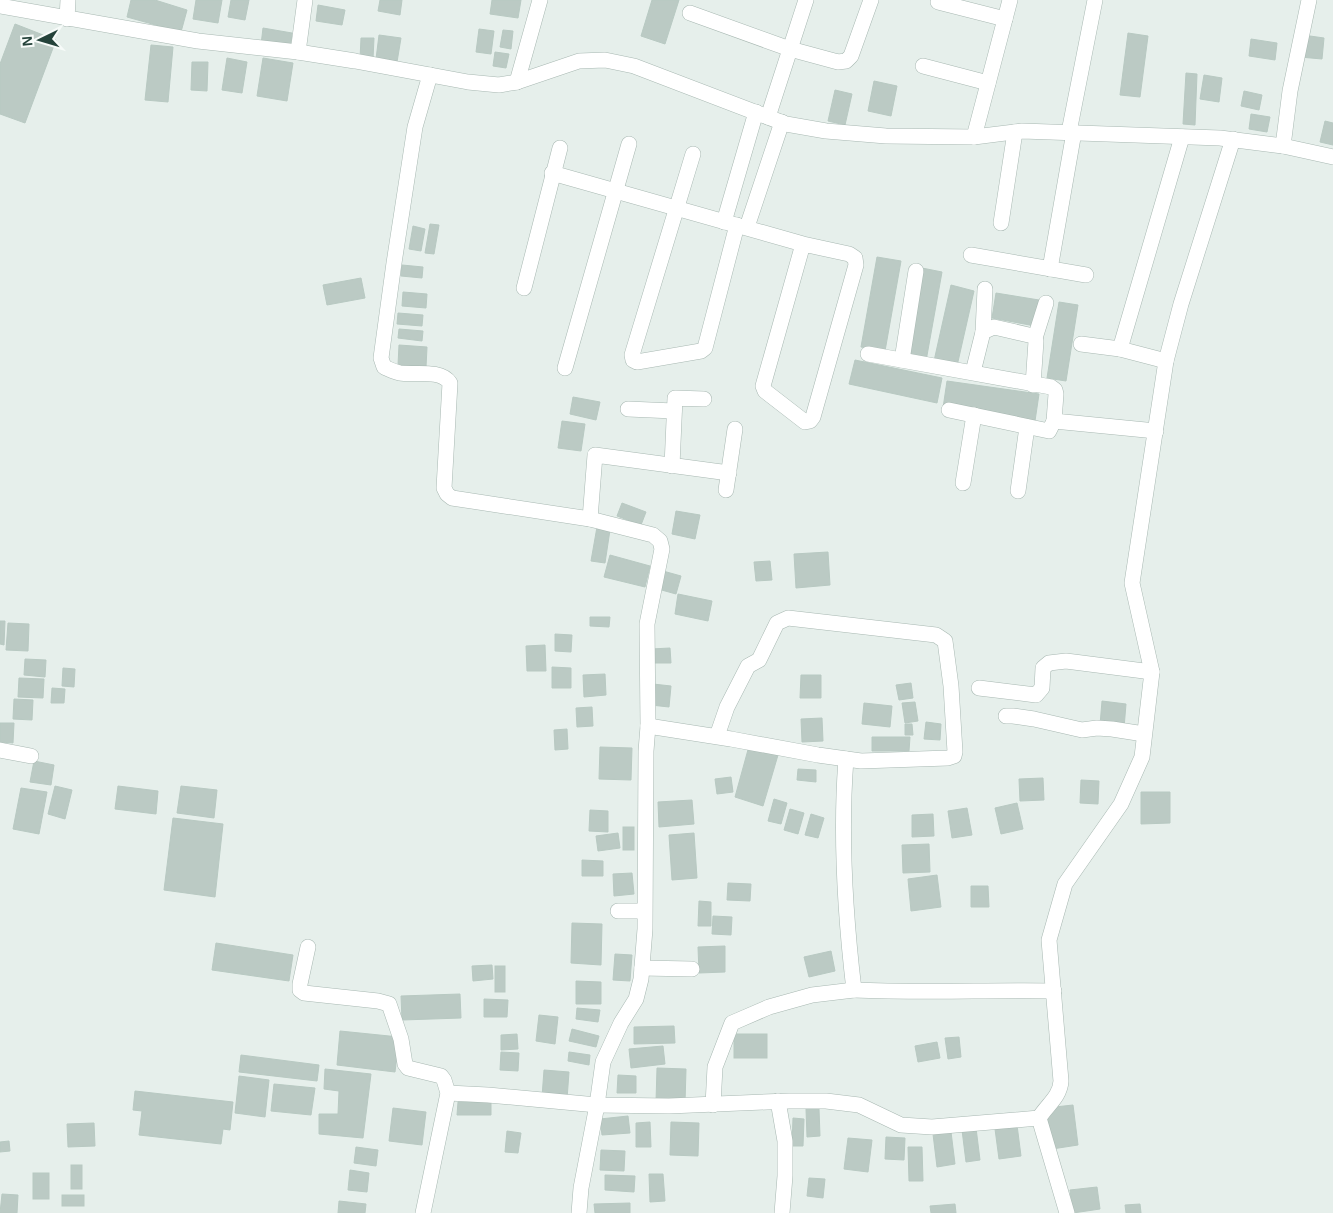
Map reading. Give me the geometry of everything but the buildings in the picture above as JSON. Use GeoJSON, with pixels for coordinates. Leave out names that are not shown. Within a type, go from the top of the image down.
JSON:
{"type":"FeatureCollection","features":[{"type":"Feature","properties":{"kind":"street"},"geometry":{"type":"LineString","coordinates":[[67,19],[68,0]]}},
{"type":"Feature","properties":{"kind":"street"},"geometry":{"type":"LineString","coordinates":[[298,52],[305,0]]}},
{"type":"Feature","properties":{"kind":"street"},"geometry":{"type":"LineString","coordinates":[[517,82],[540,0]]}},
{"type":"Feature","properties":{"kind":"street"},"geometry":{"type":"LineString","coordinates":[[693,154],[632,355],[633,360],[637,362],[701,352],[705,348],[736,225],[806,0]]}},
{"type":"Feature","properties":{"kind":"street"},"geometry":{"type":"LineString","coordinates":[[690,12],[790,49],[838,62],[846,61],[851,56],[871,0]]}},
{"type":"Feature","properties":{"kind":"street"},"geometry":{"type":"LineString","coordinates":[[974,137],[1010,0]]}},
{"type":"Feature","properties":{"kind":"street"},"geometry":{"type":"LineString","coordinates":[[1050,268],[1071,132],[1095,0]]}},
{"type":"Feature","properties":{"kind":"street"},"geometry":{"type":"LineString","coordinates":[[1283,146],[1290,91],[1308,0]]}},
{"type":"Feature","properties":{"kind":"street"},"geometry":{"type":"LineString","coordinates":[[938,2],[1005,20]]}},
{"type":"Feature","properties":{"kind":"street"},"geometry":{"type":"LineString","coordinates":[[0,6],[198,41],[298,52],[476,83],[499,85],[517,82],[578,61],[606,60],[634,66],[769,117],[826,131],[886,136],[974,137],[1015,132],[1071,132],[1233,139],[1283,146],[1333,157]]}},
{"type":"Feature","properties":{"kind":"street"},"geometry":{"type":"LineString","coordinates":[[923,66],[988,84]]}},
{"type":"Feature","properties":{"kind":"street"},"geometry":{"type":"LineString","coordinates":[[430,75],[415,127],[381,358],[384,367],[397,373],[447,377],[450,383],[444,488],[452,498],[590,519],[653,535],[660,541],[662,550],[647,624],[648,726],[642,968],[636,999],[621,1023],[603,1062],[581,1188],[579,1213]]}},
{"type":"Feature","properties":{"kind":"street"},"geometry":{"type":"LineString","coordinates":[[736,225],[769,117]]}},
{"type":"Feature","properties":{"kind":"street"},"geometry":{"type":"LineString","coordinates":[[1001,223],[1015,132]]}},
{"type":"Feature","properties":{"kind":"street"},"geometry":{"type":"LineString","coordinates":[[1120,349],[1182,137]]}},
{"type":"Feature","properties":{"kind":"street"},"geometry":{"type":"LineString","coordinates":[[1067,1213],[1039,1118],[1057,1095],[1061,1081],[1049,940],[1065,884],[1121,804],[1142,756],[1152,672],[1132,583],[1166,361],[1181,304],[1233,139]]}},
{"type":"Feature","properties":{"kind":"street"},"geometry":{"type":"LineString","coordinates":[[565,368],[629,144]]}},
{"type":"Feature","properties":{"kind":"street"},"geometry":{"type":"LineString","coordinates":[[524,288],[560,148]]}},
{"type":"Feature","properties":{"kind":"street"},"geometry":{"type":"LineString","coordinates":[[552,174],[803,244],[849,254],[854,258],[856,265],[813,417],[810,421],[805,422],[765,391],[763,386],[803,244]]}},
{"type":"Feature","properties":{"kind":"street"},"geometry":{"type":"LineString","coordinates":[[971,255],[1086,275]]}},
{"type":"Feature","properties":{"kind":"street"},"geometry":{"type":"LineString","coordinates":[[902,360],[916,271]]}},
{"type":"Feature","properties":{"kind":"street"},"geometry":{"type":"LineString","coordinates":[[973,372],[983,332],[985,290]]}},
{"type":"Feature","properties":{"kind":"street"},"geometry":{"type":"LineString","coordinates":[[1033,385],[1035,338],[1046,303]]}},
{"type":"Feature","properties":{"kind":"street"},"geometry":{"type":"LineString","coordinates":[[983,332],[994,328],[1035,338]]}},
{"type":"Feature","properties":{"kind":"street"},"geometry":{"type":"LineString","coordinates":[[1081,344],[1120,349],[1166,361]]}},
{"type":"Feature","properties":{"kind":"street"},"geometry":{"type":"LineString","coordinates":[[868,354],[1051,387],[1055,390],[1054,421],[1049,432],[949,410]]}},
{"type":"Feature","properties":{"kind":"street"},"geometry":{"type":"LineString","coordinates":[[672,466],[675,398],[704,399]]}},
{"type":"Feature","properties":{"kind":"street"},"geometry":{"type":"LineString","coordinates":[[628,409],[674,411]]}},
{"type":"Feature","properties":{"kind":"street"},"geometry":{"type":"LineString","coordinates":[[963,483],[974,416]]}},
{"type":"Feature","properties":{"kind":"street"},"geometry":{"type":"LineString","coordinates":[[1054,421],[1156,431]]}},
{"type":"Feature","properties":{"kind":"street"},"geometry":{"type":"LineString","coordinates":[[1018,491],[1027,427]]}},
{"type":"Feature","properties":{"kind":"street"},"geometry":{"type":"LineString","coordinates":[[726,490],[735,429]]}},
{"type":"Feature","properties":{"kind":"street"},"geometry":{"type":"LineString","coordinates":[[590,519],[595,455],[729,473]]}},
{"type":"Feature","properties":{"kind":"street"},"geometry":{"type":"LineString","coordinates":[[648,726],[861,761],[948,758],[954,756],[955,752],[953,706],[945,641],[936,634],[788,618],[777,623],[759,660],[748,666],[727,707],[717,736]]}},
{"type":"Feature","properties":{"kind":"street"},"geometry":{"type":"LineString","coordinates":[[979,688],[1036,695],[1042,688],[1044,668],[1049,663],[1066,661],[1152,672]]}},
{"type":"Feature","properties":{"kind":"street"},"geometry":{"type":"LineString","coordinates":[[1006,716],[1034,719],[1082,730],[1097,728],[1144,734]]}},
{"type":"Feature","properties":{"kind":"street"},"geometry":{"type":"LineString","coordinates":[[0,750],[31,756]]}},
{"type":"Feature","properties":{"kind":"street"},"geometry":{"type":"LineString","coordinates":[[846,759],[842,806],[848,936],[854,990]]}},
{"type":"Feature","properties":{"kind":"street"},"geometry":{"type":"LineString","coordinates":[[618,911],[644,911]]}},
{"type":"Feature","properties":{"kind":"street"},"geometry":{"type":"LineString","coordinates":[[308,947],[300,990],[304,993],[378,1001],[389,1004],[401,1039],[405,1064],[408,1068],[441,1076],[444,1080],[448,1094],[423,1213]]}},
{"type":"Feature","properties":{"kind":"street"},"geometry":{"type":"LineString","coordinates":[[642,968],[692,969]]}},
{"type":"Feature","properties":{"kind":"street"},"geometry":{"type":"LineString","coordinates":[[713,1105],[715,1067],[732,1023],[769,1007],[812,995],[854,990],[905,993],[959,990],[1054,991]]}},
{"type":"Feature","properties":{"kind":"street"},"geometry":{"type":"LineString","coordinates":[[448,1094],[488,1095],[597,1105],[713,1105],[778,1101],[826,1101],[859,1106],[901,1125],[932,1127],[1039,1118]]}},
{"type":"Feature","properties":{"kind":"street"},"geometry":{"type":"LineString","coordinates":[[778,1101],[785,1141],[782,1213]]}}]}
